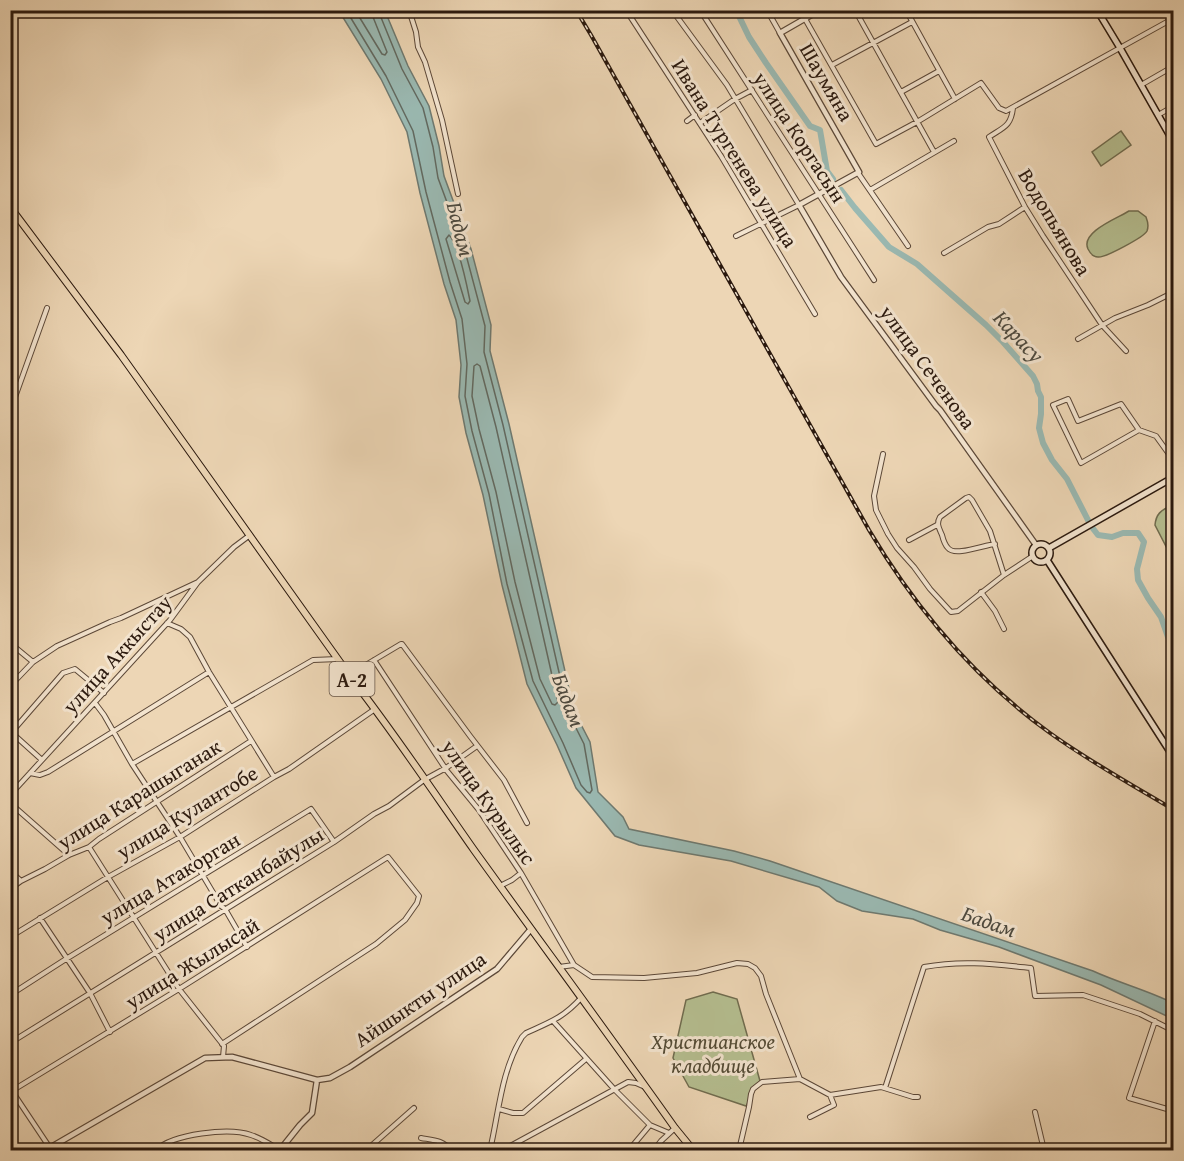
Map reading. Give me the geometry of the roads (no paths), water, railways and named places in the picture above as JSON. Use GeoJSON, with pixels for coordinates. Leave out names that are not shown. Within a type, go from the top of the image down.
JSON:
{"type":"FeatureCollection","features":[{"type":"Feature","properties":{"kind":"highway","name":"A-2"},"geometry":{"type":"LineString","coordinates":[[10,207],[121,355],[646,1087],[672,1131],[693,1150]]}},
{"type":"Feature","properties":{"kind":"main road"},"geometry":{"type":"LineString","coordinates":[[1100,12],[1173,143]]}},
{"type":"Feature","properties":{"kind":"main road"},"geometry":{"type":"LineString","coordinates":[[1049,548],[1173,477]]}},
{"type":"Feature","properties":{"kind":"main road"},"geometry":{"type":"LineString","coordinates":[[1043,544],[1049,548],[1050,554],[1047,560],[1040,562],[1033,556],[1032,551],[1036,545],[1043,544]]}},
{"type":"Feature","properties":{"kind":"main road"},"geometry":{"type":"LineString","coordinates":[[1047,560],[1172,753]]}},
{"type":"Feature","properties":{"kind":"street"},"geometry":{"type":"LineString","coordinates":[[409,10],[418,47],[425,62],[442,120],[458,195]]}},
{"type":"Feature","properties":{"kind":"street","name":"Ивана Тургенева улица"},"geometry":{"type":"LineString","coordinates":[[626,10],[700,123],[815,314]]}},
{"type":"Feature","properties":{"kind":"street","name":"улица Сеченова"},"geometry":{"type":"LineString","coordinates":[[672,10],[727,86],[842,277],[1036,545]]}},
{"type":"Feature","properties":{"kind":"street","name":"улица Коргасын"},"geometry":{"type":"LineString","coordinates":[[700,10],[874,280]]}},
{"type":"Feature","properties":{"kind":"street","name":"Шаумяна"},"geometry":{"type":"LineString","coordinates":[[767,10],[858,172],[908,246]]}},
{"type":"Feature","properties":{"kind":"street"},"geometry":{"type":"LineString","coordinates":[[800,10],[876,144],[981,83],[999,108],[1006,111],[1173,18]]}},
{"type":"Feature","properties":{"kind":"street"},"geometry":{"type":"LineString","coordinates":[[780,33],[820,10]]}},
{"type":"Feature","properties":{"kind":"street"},"geometry":{"type":"LineString","coordinates":[[855,10],[934,152]]}},
{"type":"Feature","properties":{"kind":"street"},"geometry":{"type":"LineString","coordinates":[[906,10],[956,99]]}},
{"type":"Feature","properties":{"kind":"street"},"geometry":{"type":"LineString","coordinates":[[832,65],[912,22]]}},
{"type":"Feature","properties":{"kind":"street"},"geometry":{"type":"LineString","coordinates":[[1140,85],[1173,66]]}},
{"type":"Feature","properties":{"kind":"street"},"geometry":{"type":"LineString","coordinates":[[901,92],[940,70]]}},
{"type":"Feature","properties":{"kind":"street"},"geometry":{"type":"LineString","coordinates":[[700,123],[752,90]]}},
{"type":"Feature","properties":{"kind":"street"},"geometry":{"type":"LineString","coordinates":[[1158,115],[1173,106]]}},
{"type":"Feature","properties":{"kind":"street","name":"Водопьянова"},"geometry":{"type":"LineString","coordinates":[[1013,108],[1009,123],[989,137],[1025,207],[1102,325],[1126,351]]}},
{"type":"Feature","properties":{"kind":"street"},"geometry":{"type":"LineString","coordinates":[[687,121],[695,115]]}},
{"type":"Feature","properties":{"kind":"street"},"geometry":{"type":"LineString","coordinates":[[870,190],[954,141]]}},
{"type":"Feature","properties":{"kind":"street"},"geometry":{"type":"LineString","coordinates":[[736,236],[819,195],[858,172]]}},
{"type":"Feature","properties":{"kind":"street"},"geometry":{"type":"LineString","coordinates":[[944,253],[988,227],[999,224],[1025,207]]}},
{"type":"Feature","properties":{"kind":"street"},"geometry":{"type":"LineString","coordinates":[[1078,339],[1115,318],[1173,292]]}},
{"type":"Feature","properties":{"kind":"street"},"geometry":{"type":"LineString","coordinates":[[11,409],[47,308]]}},
{"type":"Feature","properties":{"kind":"street"},"geometry":{"type":"LineString","coordinates":[[1139,430],[1081,463],[1053,405],[1068,399],[1078,421],[1121,404],[1139,430],[1156,436],[1173,461]]}},
{"type":"Feature","properties":{"kind":"street"},"geometry":{"type":"LineString","coordinates":[[883,454],[874,496],[876,510],[897,548],[951,612],[958,611],[1004,575],[1033,556]]}},
{"type":"Feature","properties":{"kind":"street"},"geometry":{"type":"LineString","coordinates":[[909,540],[937,525],[940,517],[969,497],[990,531],[1004,575]]}},
{"type":"Feature","properties":{"kind":"street"},"geometry":{"type":"LineString","coordinates":[[937,525],[947,548],[952,552],[995,544]]}},
{"type":"Feature","properties":{"kind":"street","name":"улица Аккыстау"},"geometry":{"type":"LineString","coordinates":[[10,795],[167,623],[198,582],[234,547],[250,536]]}},
{"type":"Feature","properties":{"kind":"street"},"geometry":{"type":"LineString","coordinates":[[10,686],[33,662],[57,646],[198,582]]}},
{"type":"Feature","properties":{"kind":"street"},"geometry":{"type":"LineString","coordinates":[[981,592],[1004,629]]}},
{"type":"Feature","properties":{"kind":"street"},"geometry":{"type":"LineString","coordinates":[[167,623],[181,629],[190,637],[274,777]]}},
{"type":"Feature","properties":{"kind":"street"},"geometry":{"type":"LineString","coordinates":[[10,643],[33,662]]}},
{"type":"Feature","properties":{"kind":"street"},"geometry":{"type":"LineString","coordinates":[[349,675],[402,644],[504,780],[527,823]]}},
{"type":"Feature","properties":{"kind":"street"},"geometry":{"type":"LineString","coordinates":[[132,764],[313,660],[338,659]]}},
{"type":"Feature","properties":{"kind":"street","name":"улица Курылыс"},"geometry":{"type":"LineString","coordinates":[[374,660],[446,768],[479,810],[521,873],[574,965]]}},
{"type":"Feature","properties":{"kind":"street"},"geometry":{"type":"LineString","coordinates":[[42,760],[11,734],[63,673],[75,669],[104,693]]}},
{"type":"Feature","properties":{"kind":"street"},"geometry":{"type":"LineString","coordinates":[[30,773],[40,775],[48,772],[209,672]]}},
{"type":"Feature","properties":{"kind":"street"},"geometry":{"type":"LineString","coordinates":[[95,703],[247,947]]}},
{"type":"Feature","properties":{"kind":"street","name":"улица Кулантобе"},"geometry":{"type":"LineString","coordinates":[[10,937],[289,770],[375,709]]}},
{"type":"Feature","properties":{"kind":"street","name":"улица Карашыганак"},"geometry":{"type":"LineString","coordinates":[[10,889],[69,855],[90,847],[251,741]]}},
{"type":"Feature","properties":{"kind":"street","name":"улица Сатканбайулы"},"geometry":{"type":"LineString","coordinates":[[10,1043],[334,842],[477,746]]}},
{"type":"Feature","properties":{"kind":"street"},"geometry":{"type":"LineString","coordinates":[[10,803],[69,855]]}},
{"type":"Feature","properties":{"kind":"street","name":"улица Атакорган"},"geometry":{"type":"LineString","coordinates":[[10,995],[311,809],[334,842]]}},
{"type":"Feature","properties":{"kind":"street"},"geometry":{"type":"LineString","coordinates":[[90,847],[179,989],[224,1046],[223,1057]]}},
{"type":"Feature","properties":{"kind":"street","name":"улица Жылысай"},"geometry":{"type":"LineString","coordinates":[[11,1092],[388,857],[419,896],[405,920],[376,944],[222,1044]]}},
{"type":"Feature","properties":{"kind":"street"},"geometry":{"type":"LineString","coordinates":[[10,871],[21,881]]}},
{"type":"Feature","properties":{"kind":"street"},"geometry":{"type":"LineString","coordinates":[[500,886],[521,873]]}},
{"type":"Feature","properties":{"kind":"street"},"geometry":{"type":"LineString","coordinates":[[40,918],[90,993],[110,1032]]}},
{"type":"Feature","properties":{"kind":"street","name":"Айшыкты улица"},"geometry":{"type":"LineString","coordinates":[[317,1080],[330,1078],[350,1067],[497,969],[531,929]]}},
{"type":"Feature","properties":{"kind":"street"},"geometry":{"type":"LineString","coordinates":[[558,967],[574,965],[592,976],[644,978],[698,973],[736,963],[748,963],[761,976],[800,1079]]}},
{"type":"Feature","properties":{"kind":"street"},"geometry":{"type":"LineString","coordinates":[[885,1088],[924,967],[947,963],[983,963],[1031,968],[1035,996],[1083,995],[1140,1014],[1173,1031]]}},
{"type":"Feature","properties":{"kind":"street"},"geometry":{"type":"LineString","coordinates":[[490,1150],[504,1078],[522,1037],[569,1011],[581,998]]}},
{"type":"Feature","properties":{"kind":"street"},"geometry":{"type":"LineString","coordinates":[[552,1021],[650,1125],[672,1131],[654,1150]]}},
{"type":"Feature","properties":{"kind":"street"},"geometry":{"type":"LineString","coordinates":[[1155,1021],[1129,1098],[1173,1111]]}},
{"type":"Feature","properties":{"kind":"street"},"geometry":{"type":"LineString","coordinates":[[11,1092],[48,1149],[205,1058],[232,1057],[317,1080],[312,1113],[281,1149]]}},
{"type":"Feature","properties":{"kind":"street"},"geometry":{"type":"LineString","coordinates":[[499,1108],[513,1113],[523,1113],[586,1059]]}},
{"type":"Feature","properties":{"kind":"street"},"geometry":{"type":"LineString","coordinates":[[739,1150],[751,1094],[753,1089],[762,1082],[800,1079],[830,1095],[880,1087],[913,1097],[918,1096]]}},
{"type":"Feature","properties":{"kind":"street"},"geometry":{"type":"LineString","coordinates":[[503,1150],[628,1082],[646,1087]]}},
{"type":"Feature","properties":{"kind":"street"},"geometry":{"type":"LineString","coordinates":[[810,1117],[834,1105],[830,1095]]}},
{"type":"Feature","properties":{"kind":"street"},"geometry":{"type":"LineString","coordinates":[[368,1150],[414,1108]]}},
{"type":"Feature","properties":{"kind":"street"},"geometry":{"type":"LineString","coordinates":[[1035,1112],[1044,1150]]}},
{"type":"Feature","properties":{"kind":"street"},"geometry":{"type":"LineString","coordinates":[[629,1150],[650,1125]]}},
{"type":"Feature","properties":{"kind":"street"},"geometry":{"type":"LineString","coordinates":[[156,1150],[180,1138],[229,1131],[250,1134],[281,1149],[296,1150]]}},
{"type":"Feature","properties":{"kind":"street"},"geometry":{"type":"LineString","coordinates":[[421,1138],[436,1140],[447,1145],[450,1150]]}},
{"type":"Feature","properties":{"kind":"water","name":"Бадам"},"geometry":{"type":"Polygon","coordinates":[[[339,11],[385,11],[408,66],[429,106],[444,176],[471,249],[491,325],[490,351],[509,424],[574,711],[590,742],[598,792],[623,817],[629,829],[770,861],[1093,971],[1173,1003],[1173,1019],[1101,985],[999,947],[940,930],[913,919],[862,911],[837,901],[819,887],[731,861],[639,845],[615,836],[576,788],[527,684],[502,585],[483,495],[466,433],[459,397],[461,365],[456,320],[420,193],[407,132],[381,79],[339,11]]]}},
{"type":"Feature","properties":{"kind":"waterway","name":"Карасу"},"geometry":{"type":"LineString","coordinates":[[736,10],[749,37],[810,126],[820,130],[827,171],[833,179]]}},
{"type":"Feature","properties":{"kind":"waterway","name":"Карасу"},"geometry":{"type":"LineString","coordinates":[[841,190],[889,247],[917,264],[986,325],[1033,376],[1041,397],[1039,428],[1043,443],[1052,460],[1067,479],[1098,535],[1112,537],[1123,533],[1138,533],[1144,542],[1137,569],[1138,580],[1161,617],[1168,637],[1174,639]]}},
{"type":"Feature","properties":{"kind":"railway"},"geometry":{"type":"LineString","coordinates":[[576,10],[869,530],[927,615],[972,666],[1023,712],[1080,753],[1174,810]]}},
{"type":"Feature","properties":{"kind":"park label","name":"Христианское кладбище"},"geometry":{"type":"Point","coordinates":[713,1053]}}]}
